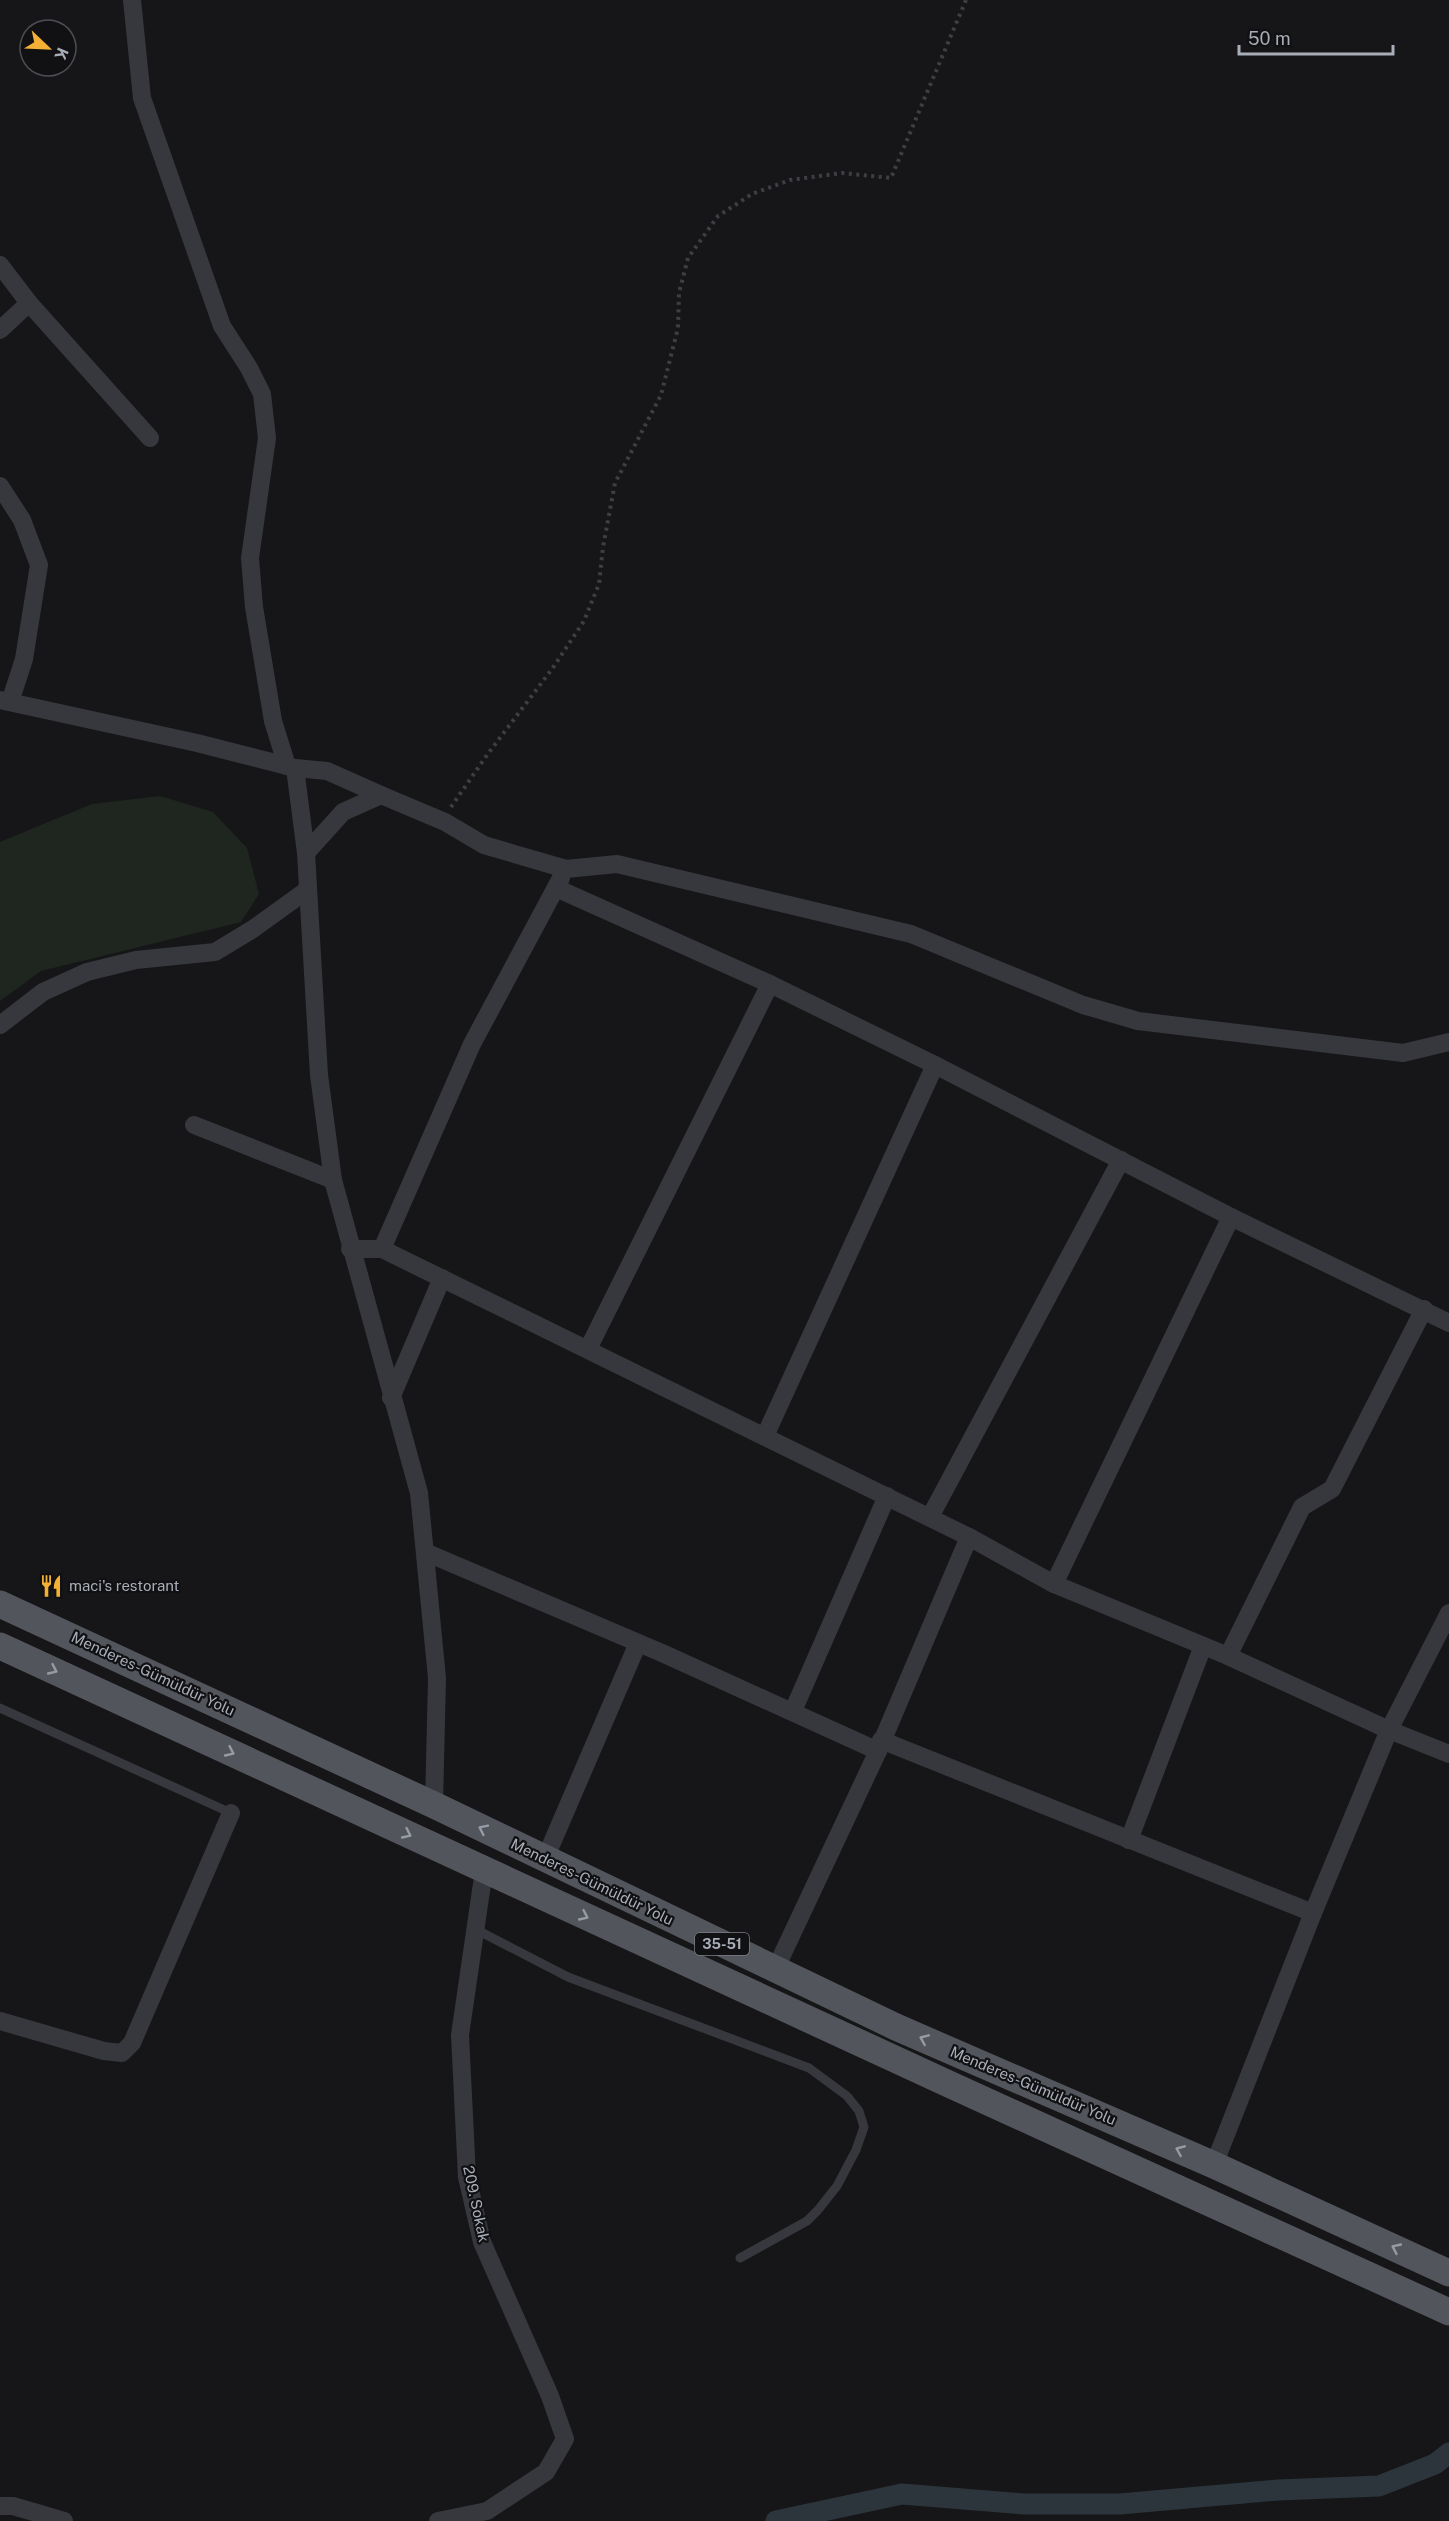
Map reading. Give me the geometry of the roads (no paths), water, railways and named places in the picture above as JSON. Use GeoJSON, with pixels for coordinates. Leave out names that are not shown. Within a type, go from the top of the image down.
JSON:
{"type":"FeatureCollection","features":[{"type":"Feature","properties":{"kind":"main road","name":"Menderes-Gümüldür Yolu"},"geometry":{"type":"LineString","coordinates":[[0,1604],[434,1805],[896,2027],[1214,2164],[1449,2273]]}},
{"type":"Feature","properties":{"kind":"main road","name":"Menderes-Gümüldür Yolu"},"geometry":{"type":"LineString","coordinates":[[0,1646],[1449,2312]]}},
{"type":"Feature","properties":{"kind":"street"},"geometry":{"type":"LineString","coordinates":[[132,0],[142,98],[222,326],[249,368],[261,394],[267,438],[250,558],[254,607],[273,721],[291,767],[306,853],[319,1075],[333,1180],[350,1249],[419,1493],[437,1678],[434,1805]]}},
{"type":"Feature","properties":{"kind":"street"},"geometry":{"type":"LineString","coordinates":[[0,265],[28,303],[150,438]]}},
{"type":"Feature","properties":{"kind":"street"},"geometry":{"type":"LineString","coordinates":[[0,330],[28,303]]}},
{"type":"Feature","properties":{"kind":"street"},"geometry":{"type":"LineString","coordinates":[[0,486],[22,520],[39,565],[24,659],[5,701],[198,743],[291,767],[327,771],[445,822],[484,846],[566,869],[617,864],[910,934],[1083,1005],[1138,1021],[1403,1053],[1449,1042]]}},
{"type":"Feature","properties":{"kind":"street"},"geometry":{"type":"LineString","coordinates":[[306,853],[343,812],[381,795]]}},
{"type":"Feature","properties":{"kind":"street"},"geometry":{"type":"LineString","coordinates":[[382,1249],[472,1044],[566,869]]}},
{"type":"Feature","properties":{"kind":"street"},"geometry":{"type":"LineString","coordinates":[[556,888],[770,984],[1449,1323]]}},
{"type":"Feature","properties":{"kind":"street"},"geometry":{"type":"LineString","coordinates":[[0,1025],[43,992],[87,972],[136,960],[215,952],[253,929],[308,890]]}},
{"type":"Feature","properties":{"kind":"street"},"geometry":{"type":"LineString","coordinates":[[588,1349],[770,984]]}},
{"type":"Feature","properties":{"kind":"street"},"geometry":{"type":"LineString","coordinates":[[765,1436],[935,1065]]}},
{"type":"Feature","properties":{"kind":"street"},"geometry":{"type":"LineString","coordinates":[[194,1125],[333,1180]]}},
{"type":"Feature","properties":{"kind":"street"},"geometry":{"type":"LineString","coordinates":[[930,1517],[1120,1160]]}},
{"type":"Feature","properties":{"kind":"street"},"geometry":{"type":"LineString","coordinates":[[1054,1584],[1231,1216]]}},
{"type":"Feature","properties":{"kind":"street"},"geometry":{"type":"LineString","coordinates":[[350,1249],[382,1249],[930,1517],[1054,1584],[1228,1656],[1389,1730],[1449,1754]]}},
{"type":"Feature","properties":{"kind":"street"},"geometry":{"type":"LineString","coordinates":[[391,1398],[442,1278]]}},
{"type":"Feature","properties":{"kind":"street"},"geometry":{"type":"LineString","coordinates":[[1228,1656],[1302,1507],[1332,1489],[1424,1309]]}},
{"type":"Feature","properties":{"kind":"street"},"geometry":{"type":"LineString","coordinates":[[793,1712],[887,1496]]}},
{"type":"Feature","properties":{"kind":"street"},"geometry":{"type":"LineString","coordinates":[[775,1970],[879,1746],[969,1537]]}},
{"type":"Feature","properties":{"kind":"street"},"geometry":{"type":"LineString","coordinates":[[425,1552],[793,1712],[1313,1913]]}},
{"type":"Feature","properties":{"kind":"street"},"geometry":{"type":"LineString","coordinates":[[1214,2164],[1313,1913],[1389,1730],[1449,1612]]}},
{"type":"Feature","properties":{"kind":"street"},"geometry":{"type":"LineString","coordinates":[[545,1859],[638,1643]]}},
{"type":"Feature","properties":{"kind":"street"},"geometry":{"type":"LineString","coordinates":[[1129,1840],[1203,1646]]}},
{"type":"Feature","properties":{"kind":"street"},"geometry":{"type":"LineString","coordinates":[[0,2021],[104,2051],[122,2053],[132,2043],[231,1813]]}},
{"type":"Feature","properties":{"kind":"street","name":"209. Sokak"},"geometry":{"type":"LineString","coordinates":[[438,2521],[488,2511],[546,2472],[565,2439],[550,2396],[482,2242],[467,2177],[460,2035],[484,1870]]}},
{"type":"Feature","properties":{"kind":"street"},"geometry":{"type":"LineString","coordinates":[[0,2506],[13,2506],[64,2521]]}},
{"type":"Feature","properties":{"kind":"lane"},"geometry":{"type":"LineString","coordinates":[[0,1708],[231,1813]]}},
{"type":"Feature","properties":{"kind":"lane"},"geometry":{"type":"LineString","coordinates":[[475,1929],[568,1977],[809,2068],[847,2096],[859,2111],[864,2127],[856,2150],[837,2186],[807,2221],[740,2258]]}},
{"type":"Feature","properties":{"kind":"waterway"},"geometry":{"type":"LineString","coordinates":[[776,2521],[902,2494],[1024,2504],[1120,2504],[1278,2490],[1379,2486],[1435,2464],[1449,2453]]}},
{"type":"Feature","properties":{"kind":"place","name":"maci's restorant"},"geometry":{"type":"Point","coordinates":[51,1586]}}]}
